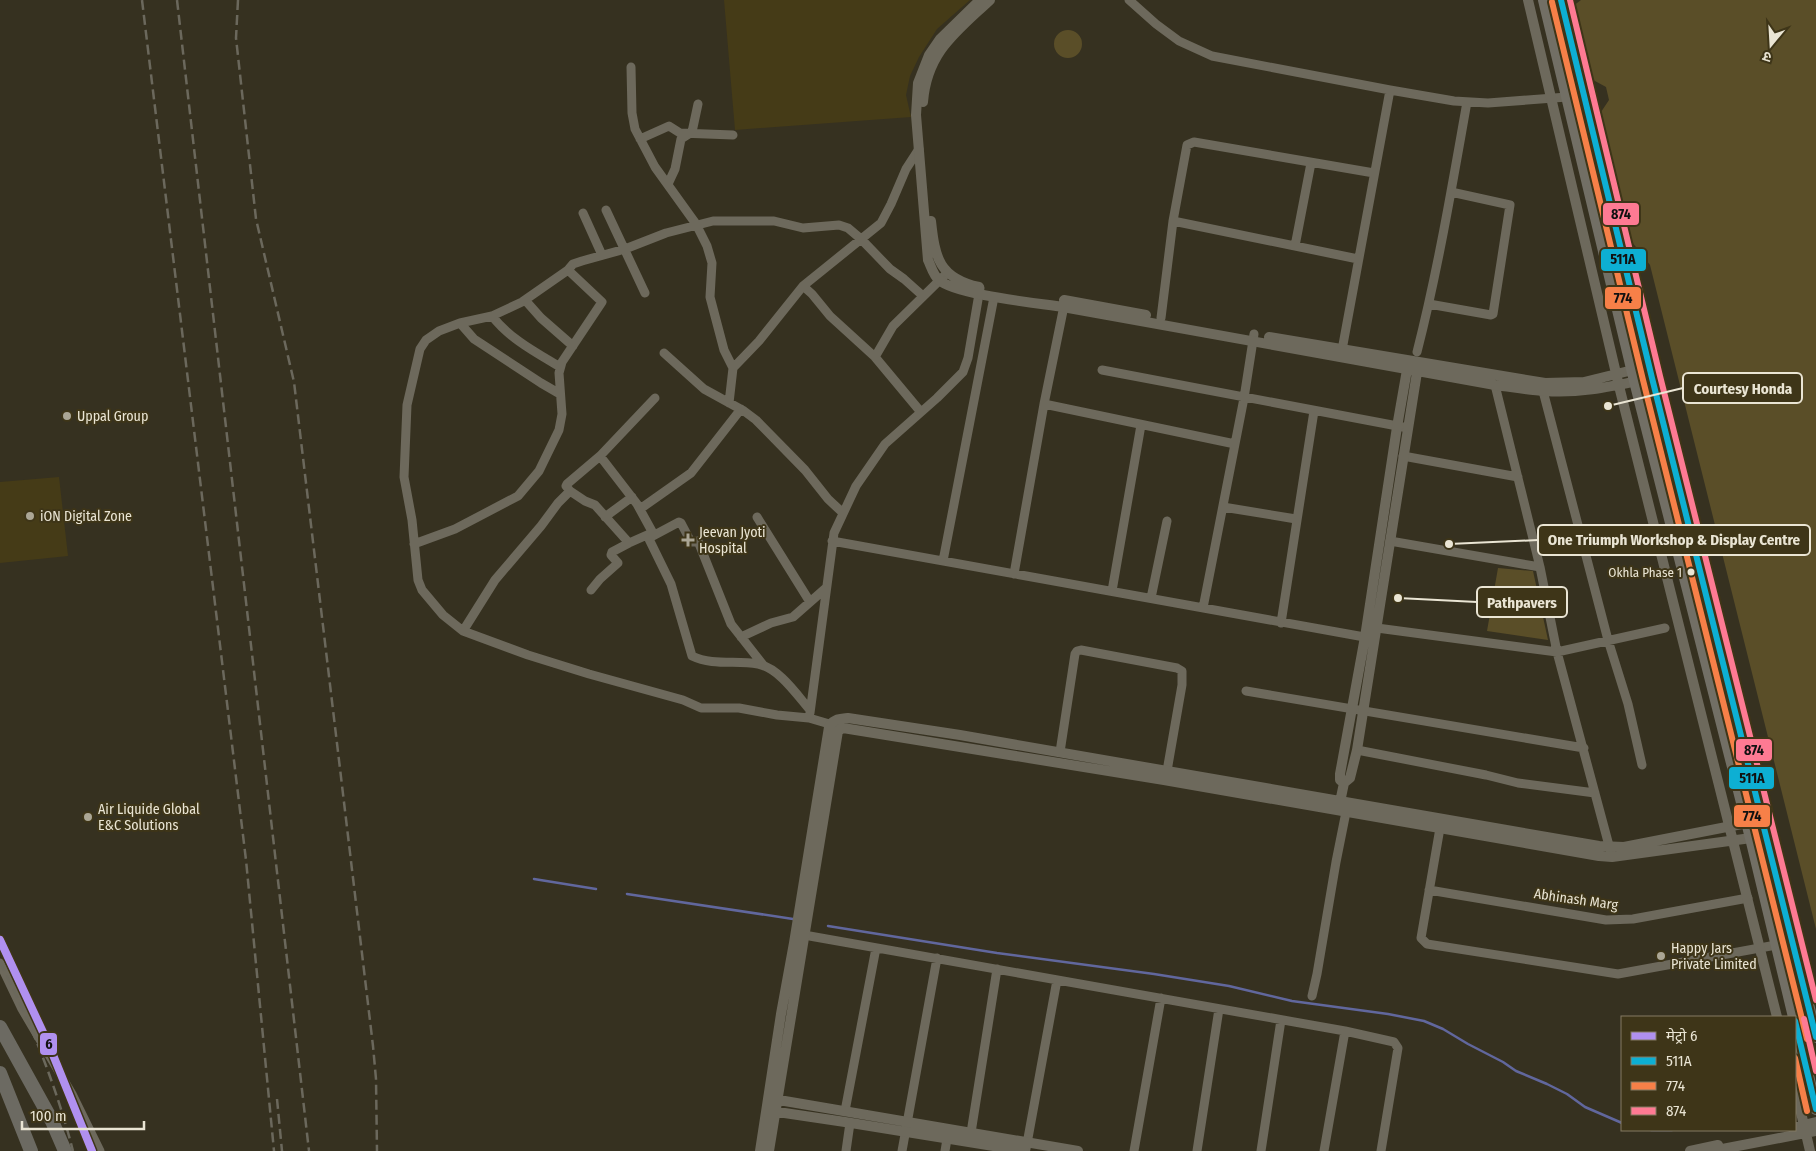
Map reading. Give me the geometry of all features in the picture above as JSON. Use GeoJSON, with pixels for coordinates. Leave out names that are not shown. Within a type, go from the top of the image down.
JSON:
{"type":"FeatureCollection","features":[{"type":"Feature","properties":{"kind":"highway"},"geometry":{"type":"LineString","coordinates":[[0,1027],[52,1120],[65,1151]]}},
{"type":"Feature","properties":{"kind":"highway"},"geometry":{"type":"LineString","coordinates":[[1,1079],[31,1151]]}},
{"type":"Feature","properties":{"kind":"main road"},"geometry":{"type":"LineString","coordinates":[[1544,0],[1634,376],[1751,838],[1794,1016]]}},
{"type":"Feature","properties":{"kind":"main road"},"geometry":{"type":"LineString","coordinates":[[1561,0],[1816,1037]]}},
{"type":"Feature","properties":{"kind":"main road"},"geometry":{"type":"LineString","coordinates":[[1796,1025],[1816,1110]]}},
{"type":"Feature","properties":{"kind":"street"},"geometry":{"type":"LineString","coordinates":[[875,358],[893,326],[942,276],[942,264],[934,244],[932,228],[920,73],[929,55],[940,40],[980,0]]}},
{"type":"Feature","properties":{"kind":"street"},"geometry":{"type":"LineString","coordinates":[[990,0],[943,46],[935,57],[921,88],[916,115],[928,260],[942,276],[960,289],[980,290],[1253,338],[1545,383],[1584,382],[1617,374],[1634,376],[1651,372]]}},
{"type":"Feature","properties":{"kind":"street"},"geometry":{"type":"LineString","coordinates":[[1129,0],[1179,41],[1212,56],[1390,90],[1467,102],[1488,103],[1567,97]]}},
{"type":"Feature","properties":{"kind":"street"},"geometry":{"type":"LineString","coordinates":[[1528,0],[1619,386],[1731,827],[1777,1016]]}},
{"type":"Feature","properties":{"kind":"street"},"geometry":{"type":"LineString","coordinates":[[631,66],[633,122],[640,139],[656,167],[696,224],[707,246],[712,264],[710,297],[724,350],[733,368],[729,403]]}},
{"type":"Feature","properties":{"kind":"street"},"geometry":{"type":"LineString","coordinates":[[1342,350],[1390,90]]}},
{"type":"Feature","properties":{"kind":"street"},"geometry":{"type":"LineString","coordinates":[[1312,996],[1336,862],[1343,806],[1344,783],[1340,780],[1340,774],[1358,709],[1370,638],[1397,427],[1429,304],[1467,102]]}},
{"type":"Feature","properties":{"kind":"street"},"geometry":{"type":"LineString","coordinates":[[668,184],[674,173],[681,139],[692,132],[698,104]]}},
{"type":"Feature","properties":{"kind":"street"},"geometry":{"type":"LineString","coordinates":[[640,139],[669,126],[677,132],[689,134],[733,135]]}},
{"type":"Feature","properties":{"kind":"street"},"geometry":{"type":"LineString","coordinates":[[1161,318],[1173,222],[1186,148],[1190,143],[1374,173]]}},
{"type":"Feature","properties":{"kind":"street"},"geometry":{"type":"LineString","coordinates":[[733,368],[759,342],[803,286],[880,223],[906,169],[919,148]]}},
{"type":"Feature","properties":{"kind":"street"},"geometry":{"type":"LineString","coordinates":[[1295,246],[1311,162]]}},
{"type":"Feature","properties":{"kind":"street"},"geometry":{"type":"LineString","coordinates":[[1429,304],[1493,314],[1510,205],[1451,192]]}},
{"type":"Feature","properties":{"kind":"street"},"geometry":{"type":"LineString","coordinates":[[606,210],[645,293]]}},
{"type":"Feature","properties":{"kind":"street"},"geometry":{"type":"LineString","coordinates":[[583,213],[602,255]]}},
{"type":"Feature","properties":{"kind":"street"},"geometry":{"type":"LineString","coordinates":[[810,714],[777,715],[736,708],[701,708],[683,700],[563,666],[478,638],[463,631],[443,615],[422,590],[418,580],[412,520],[404,477],[409,394],[423,344],[440,331],[460,323],[492,316],[526,300],[582,260],[625,248],[696,224],[713,221],[774,222],[803,228],[839,225],[848,228],[890,269],[923,296]]}},
{"type":"Feature","properties":{"kind":"street"},"geometry":{"type":"LineString","coordinates":[[1173,222],[1358,259]]}},
{"type":"Feature","properties":{"kind":"street"},"geometry":{"type":"LineString","coordinates":[[414,544],[464,525],[523,492],[544,464],[559,430],[562,414],[560,367],[602,300],[568,270]]}},
{"type":"Feature","properties":{"kind":"street"},"geometry":{"type":"LineString","coordinates":[[803,286],[815,297],[830,316],[875,358],[920,411]]}},
{"type":"Feature","properties":{"kind":"street"},"geometry":{"type":"LineString","coordinates":[[980,290],[994,296],[1161,318],[1253,338],[1342,350],[1414,363],[1495,385],[1542,391],[1583,390],[1619,386],[1634,376]]}},
{"type":"Feature","properties":{"kind":"street"},"geometry":{"type":"LineString","coordinates":[[810,714],[832,541],[843,513],[862,477],[885,444],[963,372],[966,366],[980,290]]}},
{"type":"Feature","properties":{"kind":"street"},"geometry":{"type":"LineString","coordinates":[[943,561],[994,296]]}},
{"type":"Feature","properties":{"kind":"street"},"geometry":{"type":"LineString","coordinates":[[526,300],[542,318],[573,346]]}},
{"type":"Feature","properties":{"kind":"street"},"geometry":{"type":"LineString","coordinates":[[1014,574],[1064,304]]}},
{"type":"Feature","properties":{"kind":"street"},"geometry":{"type":"LineString","coordinates":[[492,316],[500,326],[517,340],[560,367]]}},
{"type":"Feature","properties":{"kind":"street"},"geometry":{"type":"LineString","coordinates":[[460,323],[474,339],[560,394]]}},
{"type":"Feature","properties":{"kind":"street"},"geometry":{"type":"LineString","coordinates":[[1204,608],[1244,398],[1253,338]]}},
{"type":"Feature","properties":{"kind":"street"},"geometry":{"type":"LineString","coordinates":[[664,353],[704,389],[741,409],[756,420],[797,461],[828,499],[843,513]]}},
{"type":"Feature","properties":{"kind":"street"},"geometry":{"type":"LineString","coordinates":[[1370,638],[1378,628],[1408,428],[1414,363]]}},
{"type":"Feature","properties":{"kind":"street"},"geometry":{"type":"LineString","coordinates":[[1102,370],[1408,428]]}},
{"type":"Feature","properties":{"kind":"street"},"geometry":{"type":"LineString","coordinates":[[1495,385],[1540,568],[1557,652],[1612,857]]}},
{"type":"Feature","properties":{"kind":"street"},"geometry":{"type":"LineString","coordinates":[[1542,391],[1608,640],[1628,704],[1642,765]]}},
{"type":"Feature","properties":{"kind":"street"},"geometry":{"type":"LineString","coordinates":[[629,543],[593,504],[585,502],[570,492],[566,486],[600,456],[655,398]]}},
{"type":"Feature","properties":{"kind":"street"},"geometry":{"type":"LineString","coordinates":[[1044,404],[1235,444]]}},
{"type":"Feature","properties":{"kind":"street"},"geometry":{"type":"LineString","coordinates":[[640,509],[691,472],[741,409]]}},
{"type":"Feature","properties":{"kind":"street"},"geometry":{"type":"LineString","coordinates":[[1281,623],[1314,411]]}},
{"type":"Feature","properties":{"kind":"street"},"geometry":{"type":"LineString","coordinates":[[1112,591],[1142,425]]}},
{"type":"Feature","properties":{"kind":"street"},"geometry":{"type":"LineString","coordinates":[[600,456],[640,509],[671,584],[692,656],[724,663],[764,666]]}},
{"type":"Feature","properties":{"kind":"street"},"geometry":{"type":"LineString","coordinates":[[1403,456],[1518,477]]}},
{"type":"Feature","properties":{"kind":"street"},"geometry":{"type":"LineString","coordinates":[[463,631],[496,580],[558,503],[570,492]]}},
{"type":"Feature","properties":{"kind":"street"},"geometry":{"type":"LineString","coordinates":[[606,517],[632,497]]}},
{"type":"Feature","properties":{"kind":"street"},"geometry":{"type":"LineString","coordinates":[[1223,507],[1296,519]]}},
{"type":"Feature","properties":{"kind":"street"},"geometry":{"type":"LineString","coordinates":[[757,517],[810,602]]}},
{"type":"Feature","properties":{"kind":"street"},"geometry":{"type":"LineString","coordinates":[[591,590],[618,563],[612,552],[646,535],[652,537],[680,522],[690,542],[698,541],[731,624],[741,637],[764,666],[789,684],[810,714],[830,725],[843,728],[1098,770],[1610,847],[1747,823]]}},
{"type":"Feature","properties":{"kind":"street"},"geometry":{"type":"LineString","coordinates":[[1151,598],[1167,522]]}},
{"type":"Feature","properties":{"kind":"street"},"geometry":{"type":"LineString","coordinates":[[832,541],[1370,638]]}},
{"type":"Feature","properties":{"kind":"street"},"geometry":{"type":"LineString","coordinates":[[1390,541],[1540,568]]}},
{"type":"Feature","properties":{"kind":"street"},"geometry":{"type":"LineString","coordinates":[[741,637],[771,623],[793,617],[826,588]]}},
{"type":"Feature","properties":{"kind":"street"},"geometry":{"type":"LineString","coordinates":[[1378,628],[1557,652],[1665,628]]}},
{"type":"Feature","properties":{"kind":"street"},"geometry":{"type":"LineString","coordinates":[[1060,752],[1075,654],[1081,650],[1177,668],[1182,671],[1182,685],[1167,771]]}},
{"type":"Feature","properties":{"kind":"street"},"geometry":{"type":"LineString","coordinates":[[1246,691],[1584,748]]}},
{"type":"Feature","properties":{"kind":"street"},"geometry":{"type":"LineString","coordinates":[[1344,783],[1350,778],[1357,750],[1358,709]]}},
{"type":"Feature","properties":{"kind":"street"},"geometry":{"type":"LineString","coordinates":[[760,1151],[773,1099],[830,725],[835,720],[848,718],[1060,752],[1343,806],[1440,828],[1612,857],[1751,838]]}},
{"type":"Feature","properties":{"kind":"street"},"geometry":{"type":"LineString","coordinates":[[773,1099],[804,935],[838,731],[843,728]]}},
{"type":"Feature","properties":{"kind":"street"},"geometry":{"type":"LineString","coordinates":[[1357,750],[1486,774],[1518,783],[1596,793]]}},
{"type":"Feature","properties":{"kind":"street"},"geometry":{"type":"LineString","coordinates":[[1440,828],[1421,938],[1427,944],[1618,974],[1776,946]]}},
{"type":"Feature","properties":{"kind":"street","name":"Abhinash Marg"},"geometry":{"type":"LineString","coordinates":[[1429,890],[1606,920],[1634,919],[1748,898]]}},
{"type":"Feature","properties":{"kind":"street"},"geometry":{"type":"LineString","coordinates":[[804,935],[1345,1031],[1394,1042],[1398,1048],[1381,1151]]}},
{"type":"Feature","properties":{"kind":"street"},"geometry":{"type":"LineString","coordinates":[[845,1111],[876,948]]}},
{"type":"Feature","properties":{"kind":"street"},"geometry":{"type":"LineString","coordinates":[[902,1151],[937,958]]}},
{"type":"Feature","properties":{"kind":"street"},"geometry":{"type":"LineString","coordinates":[[0,963],[22,1009],[72,1094],[100,1151]]}},
{"type":"Feature","properties":{"kind":"street"},"geometry":{"type":"LineString","coordinates":[[970,1138],[997,969]]}},
{"type":"Feature","properties":{"kind":"street"},"geometry":{"type":"LineString","coordinates":[[1026,1148],[1057,980]]}},
{"type":"Feature","properties":{"kind":"street"},"geometry":{"type":"LineString","coordinates":[[1134,1151],[1161,998]]}},
{"type":"Feature","properties":{"kind":"street"},"geometry":{"type":"LineString","coordinates":[[1197,1151],[1219,1009]]}},
{"type":"Feature","properties":{"kind":"street"},"geometry":{"type":"LineString","coordinates":[[1261,1151],[1282,1020]]}},
{"type":"Feature","properties":{"kind":"street"},"geometry":{"type":"LineString","coordinates":[[1324,1151],[1345,1031]]}},
{"type":"Feature","properties":{"kind":"street"},"geometry":{"type":"LineString","coordinates":[[1796,1091],[1810,1151]]}},
{"type":"Feature","properties":{"kind":"street"},"geometry":{"type":"LineString","coordinates":[[773,1099],[845,1111],[947,1138],[970,1138],[985,1148],[1078,1151]]}},
{"type":"Feature","properties":{"kind":"street"},"geometry":{"type":"LineString","coordinates":[[771,1111],[850,1123],[906,1126],[1026,1148]]}},
{"type":"Feature","properties":{"kind":"street"},"geometry":{"type":"LineString","coordinates":[[769,1151],[771,1111]]}},
{"type":"Feature","properties":{"kind":"street"},"geometry":{"type":"LineString","coordinates":[[1712,1151],[1805,1129],[1816,1122]]}},
{"type":"Feature","properties":{"kind":"street"},"geometry":{"type":"LineString","coordinates":[[846,1151],[850,1123]]}},
{"type":"Feature","properties":{"kind":"street"},"geometry":{"type":"LineString","coordinates":[[1690,1151],[1780,1131]]}},
{"type":"Feature","properties":{"kind":"street"},"geometry":{"type":"LineString","coordinates":[[945,1151],[947,1138]]}},
{"type":"Feature","properties":{"kind":"shaded area"},"geometry":{"type":"Polygon","coordinates":[[[724,0],[970,0],[937,29],[919,57],[910,76],[906,95],[911,117],[735,130],[724,0]]]}},
{"type":"Feature","properties":{"kind":"shaded area"},"geometry":{"type":"Polygon","coordinates":[[[1581,0],[1816,0],[1816,929],[1650,265],[1625,233],[1597,118],[1609,100],[1606,87],[1584,75],[1569,9],[1581,0]]]}},
{"type":"Feature","properties":{"kind":"shaded area"},"geometry":{"type":"Polygon","coordinates":[[[1068,30],[1078,34],[1082,44],[1078,54],[1068,58],[1058,54],[1054,44],[1058,34],[1068,30]]]}},
{"type":"Feature","properties":{"kind":"shaded area"},"geometry":{"type":"Polygon","coordinates":[[[59,477],[68,556],[0,563],[0,482],[59,477]]]}},
{"type":"Feature","properties":{"kind":"shaded area"},"geometry":{"type":"Polygon","coordinates":[[[1498,568],[1533,571],[1548,640],[1487,631],[1498,568]]]}},
{"type":"Feature","properties":{"kind":"waterway"},"geometry":{"type":"LineString","coordinates":[[534,879],[596,889]]}},
{"type":"Feature","properties":{"kind":"waterway"},"geometry":{"type":"LineString","coordinates":[[627,894],[793,919]]}},
{"type":"Feature","properties":{"kind":"waterway"},"geometry":{"type":"LineString","coordinates":[[828,926],[997,953],[1154,974],[1229,986],[1292,1001],[1388,1014],[1424,1021],[1443,1029],[1516,1071],[1567,1094],[1585,1107],[1621,1123]]}},
{"type":"Feature","properties":{"kind":"railway"},"geometry":{"type":"LineString","coordinates":[[142,0],[246,860],[274,1151]]}},
{"type":"Feature","properties":{"kind":"railway"},"geometry":{"type":"LineString","coordinates":[[177,0],[309,1151]]}},
{"type":"Feature","properties":{"kind":"railway"},"geometry":{"type":"LineString","coordinates":[[238,0],[236,38],[256,219],[294,382],[373,1046],[376,1079],[377,1151]]}},
{"type":"Feature","properties":{"kind":"railway"},"geometry":{"type":"LineString","coordinates":[[0,962],[42,1055],[59,1102],[73,1151]]}},
{"type":"Feature","properties":{"kind":"railway"},"geometry":{"type":"LineString","coordinates":[[277,1099],[282,1151]]}},
{"type":"Feature","properties":{"kind":"metro line","name":"6"},"geometry":{"type":"LineString","coordinates":[[0,940],[49,1045],[92,1151]]}},
{"type":"Feature","properties":{"kind":"transit line","name":"511A"},"geometry":{"type":"LineString","coordinates":[[1561,0],[1652,378],[1816,1037]]}},
{"type":"Feature","properties":{"kind":"transit line","name":"874"},"geometry":{"type":"LineString","coordinates":[[1570,0],[1660,376],[1816,1000]]}},
{"type":"Feature","properties":{"kind":"transit line","name":"774"},"geometry":{"type":"LineString","coordinates":[[1552,2],[1643,380],[1807,1039]]}},
{"type":"Feature","properties":{"kind":"transit line","name":"874"},"geometry":{"type":"LineString","coordinates":[[1804,1019],[1816,1071]]}},
{"type":"Feature","properties":{"kind":"transit line","name":"511A"},"geometry":{"type":"LineString","coordinates":[[1796,1025],[1816,1109]]}},
{"type":"Feature","properties":{"kind":"transit line","name":"774"},"geometry":{"type":"LineString","coordinates":[[1796,1062],[1807,1111]]}},
{"type":"Feature","properties":{"kind":"place","name":"Courtesy Honda"},"geometry":{"type":"Point","coordinates":[1608,406]}},
{"type":"Feature","properties":{"kind":"place","name":"Uppal Group"},"geometry":{"type":"Point","coordinates":[67,416]}},
{"type":"Feature","properties":{"kind":"place","name":"iON Digital Zone"},"geometry":{"type":"Point","coordinates":[30,516]}},
{"type":"Feature","properties":{"kind":"place","name":"Jeevan Jyoti Hospital"},"geometry":{"type":"Point","coordinates":[688,540]}},
{"type":"Feature","properties":{"kind":"place","name":"One Triumph Workshop & Display Centre"},"geometry":{"type":"Point","coordinates":[1449,544]}},
{"type":"Feature","properties":{"kind":"place","name":"Okhla Phase 1"},"geometry":{"type":"Point","coordinates":[1691,572]}},
{"type":"Feature","properties":{"kind":"place","name":"Pathpavers"},"geometry":{"type":"Point","coordinates":[1398,598]}},
{"type":"Feature","properties":{"kind":"place","name":"Air Liquide Global E&C Solutions"},"geometry":{"type":"Point","coordinates":[88,817]}},
{"type":"Feature","properties":{"kind":"place","name":"Happy Jars Private Limited"},"geometry":{"type":"Point","coordinates":[1661,956]}}]}
